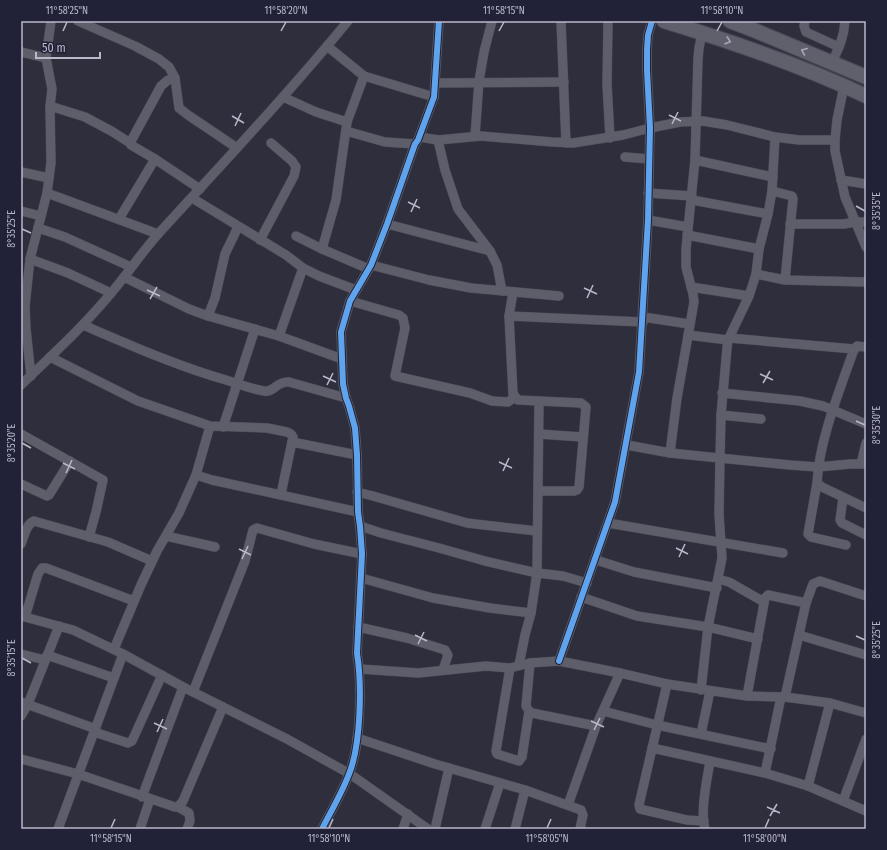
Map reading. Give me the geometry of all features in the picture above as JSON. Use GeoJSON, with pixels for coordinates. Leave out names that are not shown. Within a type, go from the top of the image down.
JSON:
{"type":"FeatureCollection","features":[{"type":"Feature","properties":{"kind":"main road"},"geometry":{"type":"LineString","coordinates":[[664,21],[802,68],[866,96]]}},
{"type":"Feature","properties":{"kind":"main road"},"geometry":{"type":"LineString","coordinates":[[730,21],[757,26],[866,77]]}},
{"type":"Feature","properties":{"kind":"street"},"geometry":{"type":"LineString","coordinates":[[31,376],[25,306],[31,257],[47,193],[51,163],[50,106],[52,89],[46,58],[51,21]]}},
{"type":"Feature","properties":{"kind":"street"},"geometry":{"type":"LineString","coordinates":[[78,21],[135,46],[159,59],[170,67],[175,78],[179,108],[237,148]]}},
{"type":"Feature","properties":{"kind":"street"},"geometry":{"type":"LineString","coordinates":[[21,385],[83,325],[111,293],[158,234],[200,190],[283,97],[348,21]]}},
{"type":"Feature","properties":{"kind":"street"},"geometry":{"type":"LineString","coordinates":[[322,829],[350,774],[359,727],[360,669],[357,653],[362,554],[358,512],[355,428],[343,384],[341,332],[350,301],[370,267],[387,224],[434,96],[439,21]]}},
{"type":"Feature","properties":{"kind":"street"},"geometry":{"type":"LineString","coordinates":[[475,136],[479,81],[484,52],[492,21]]}},
{"type":"Feature","properties":{"kind":"street"},"geometry":{"type":"LineString","coordinates":[[561,21],[566,143]]}},
{"type":"Feature","properties":{"kind":"street"},"geometry":{"type":"LineString","coordinates":[[608,21],[607,84],[610,138]]}},
{"type":"Feature","properties":{"kind":"street"},"geometry":{"type":"LineString","coordinates":[[559,661],[581,597],[596,560],[615,502],[627,445],[639,372],[648,220],[650,128],[647,50],[648,35],[652,21]]}},
{"type":"Feature","properties":{"kind":"street"},"geometry":{"type":"LineString","coordinates":[[805,21],[804,26],[806,32],[839,47]]}},
{"type":"Feature","properties":{"kind":"street"},"geometry":{"type":"LineString","coordinates":[[832,62],[844,32],[845,21]]}},
{"type":"Feature","properties":{"kind":"street"},"geometry":{"type":"LineString","coordinates":[[670,453],[689,324],[694,302],[686,267],[695,160],[698,54],[702,33]]}},
{"type":"Feature","properties":{"kind":"street"},"geometry":{"type":"LineString","coordinates":[[327,46],[364,76],[434,96]]}},
{"type":"Feature","properties":{"kind":"street"},"geometry":{"type":"LineString","coordinates":[[21,52],[46,58]]}},
{"type":"Feature","properties":{"kind":"street"},"geometry":{"type":"LineString","coordinates":[[322,249],[336,200],[346,127],[364,76]]}},
{"type":"Feature","properties":{"kind":"street"},"geometry":{"type":"LineString","coordinates":[[130,143],[161,86],[168,80],[175,78]]}},
{"type":"Feature","properties":{"kind":"street"},"geometry":{"type":"LineString","coordinates":[[435,83],[479,81],[564,82]]}},
{"type":"Feature","properties":{"kind":"street"},"geometry":{"type":"LineString","coordinates":[[844,86],[835,140],[835,151],[845,197],[866,247]]}},
{"type":"Feature","properties":{"kind":"street"},"geometry":{"type":"LineString","coordinates":[[283,97],[346,127],[385,142],[438,140],[475,136],[566,143],[610,138],[680,122],[727,125],[774,137],[799,140],[835,140]]}},
{"type":"Feature","properties":{"kind":"street"},"geometry":{"type":"LineString","coordinates":[[50,106],[85,117],[113,132],[200,190]]}},
{"type":"Feature","properties":{"kind":"street"},"geometry":{"type":"LineString","coordinates":[[701,734],[708,628],[722,558],[722,543],[719,531],[721,415],[728,339],[748,296],[756,274],[759,249],[772,191],[774,137]]}},
{"type":"Feature","properties":{"kind":"street"},"geometry":{"type":"LineString","coordinates":[[438,140],[445,170],[458,209],[490,251],[497,265],[502,291]]}},
{"type":"Feature","properties":{"kind":"street"},"geometry":{"type":"LineString","coordinates":[[260,240],[294,176],[296,167],[292,161],[271,143]]}},
{"type":"Feature","properties":{"kind":"street"},"geometry":{"type":"LineString","coordinates":[[625,158],[649,159]]}},
{"type":"Feature","properties":{"kind":"street"},"geometry":{"type":"LineString","coordinates":[[119,219],[155,159]]}},
{"type":"Feature","properties":{"kind":"street"},"geometry":{"type":"LineString","coordinates":[[695,160],[773,177]]}},
{"type":"Feature","properties":{"kind":"street"},"geometry":{"type":"LineString","coordinates":[[21,172],[49,178]]}},
{"type":"Feature","properties":{"kind":"street"},"geometry":{"type":"LineString","coordinates":[[841,180],[866,184]]}},
{"type":"Feature","properties":{"kind":"street"},"geometry":{"type":"LineString","coordinates":[[772,191],[792,196],[793,199],[785,280]]}},
{"type":"Feature","properties":{"kind":"street"},"geometry":{"type":"LineString","coordinates":[[47,193],[158,234]]}},
{"type":"Feature","properties":{"kind":"street"},"geometry":{"type":"LineString","coordinates":[[648,193],[692,198],[768,214]]}},
{"type":"Feature","properties":{"kind":"street"},"geometry":{"type":"LineString","coordinates":[[192,198],[286,255],[302,268],[356,290]]}},
{"type":"Feature","properties":{"kind":"street"},"geometry":{"type":"LineString","coordinates":[[21,210],[41,216]]}},
{"type":"Feature","properties":{"kind":"street"},"geometry":{"type":"LineString","coordinates":[[648,220],[759,249]]}},
{"type":"Feature","properties":{"kind":"street"},"geometry":{"type":"LineString","coordinates":[[790,224],[844,224],[866,222]]}},
{"type":"Feature","properties":{"kind":"street"},"geometry":{"type":"LineString","coordinates":[[387,224],[490,251]]}},
{"type":"Feature","properties":{"kind":"street"},"geometry":{"type":"LineString","coordinates":[[208,316],[215,298],[225,254],[238,227]]}},
{"type":"Feature","properties":{"kind":"street"},"geometry":{"type":"LineString","coordinates":[[38,228],[64,237],[131,266]]}},
{"type":"Feature","properties":{"kind":"street"},"geometry":{"type":"LineString","coordinates":[[296,236],[322,249],[370,267],[471,288],[559,296]]}},
{"type":"Feature","properties":{"kind":"street"},"geometry":{"type":"LineString","coordinates":[[21,255],[31,257],[111,293]]}},
{"type":"Feature","properties":{"kind":"street"},"geometry":{"type":"LineString","coordinates":[[279,336],[302,268]]}},
{"type":"Feature","properties":{"kind":"street"},"geometry":{"type":"LineString","coordinates":[[756,274],[785,280],[866,282]]}},
{"type":"Feature","properties":{"kind":"street"},"geometry":{"type":"LineString","coordinates":[[124,277],[189,309],[208,316],[279,336],[342,359]]}},
{"type":"Feature","properties":{"kind":"street"},"geometry":{"type":"LineString","coordinates":[[691,287],[748,296]]}},
{"type":"Feature","properties":{"kind":"street"},"geometry":{"type":"LineString","coordinates":[[513,292],[509,316],[513,394],[518,400],[581,403],[586,407],[582,437],[580,484],[577,490],[538,491]]}},
{"type":"Feature","properties":{"kind":"street"},"geometry":{"type":"LineString","coordinates":[[350,301],[399,315],[403,318],[405,328],[395,376],[470,393],[492,401],[508,402],[515,397]]}},
{"type":"Feature","properties":{"kind":"street"},"geometry":{"type":"LineString","coordinates":[[509,316],[643,320],[689,324]]}},
{"type":"Feature","properties":{"kind":"street"},"geometry":{"type":"LineString","coordinates":[[83,325],[204,374],[236,384],[266,392],[280,383],[289,382],[346,398]]}},
{"type":"Feature","properties":{"kind":"street"},"geometry":{"type":"LineString","coordinates":[[223,427],[255,329]]}},
{"type":"Feature","properties":{"kind":"street"},"geometry":{"type":"LineString","coordinates":[[688,335],[854,349],[857,346],[866,347]]}},
{"type":"Feature","properties":{"kind":"street"},"geometry":{"type":"LineString","coordinates":[[846,545],[811,537],[808,534],[817,483],[818,467],[832,410],[854,349]]}},
{"type":"Feature","properties":{"kind":"street"},"geometry":{"type":"LineString","coordinates":[[50,358],[138,401],[210,426],[267,428],[291,434],[293,437],[281,494]]}},
{"type":"Feature","properties":{"kind":"street"},"geometry":{"type":"LineString","coordinates":[[722,393],[800,401],[832,410],[866,424]]}},
{"type":"Feature","properties":{"kind":"street"},"geometry":{"type":"LineString","coordinates":[[519,665],[531,613],[537,573],[539,401]]}},
{"type":"Feature","properties":{"kind":"street"},"geometry":{"type":"LineString","coordinates":[[721,415],[761,419]]}},
{"type":"Feature","properties":{"kind":"street"},"geometry":{"type":"LineString","coordinates":[[114,649],[152,561],[179,513],[196,475],[210,426]]}},
{"type":"Feature","properties":{"kind":"street"},"geometry":{"type":"LineString","coordinates":[[21,434],[103,480],[89,537]]}},
{"type":"Feature","properties":{"kind":"street"},"geometry":{"type":"LineString","coordinates":[[539,434],[582,437]]}},
{"type":"Feature","properties":{"kind":"street"},"geometry":{"type":"LineString","coordinates":[[292,442],[357,455]]}},
{"type":"Feature","properties":{"kind":"street"},"geometry":{"type":"LineString","coordinates":[[627,445],[670,453],[720,459],[818,467],[863,464],[866,443]]}},
{"type":"Feature","properties":{"kind":"street"},"geometry":{"type":"LineString","coordinates":[[21,484],[47,496],[70,461]]}},
{"type":"Feature","properties":{"kind":"street"},"geometry":{"type":"LineString","coordinates":[[196,475],[212,480],[358,512]]}},
{"type":"Feature","properties":{"kind":"street"},"geometry":{"type":"LineString","coordinates":[[817,483],[843,498],[866,508]]}},
{"type":"Feature","properties":{"kind":"street"},"geometry":{"type":"LineString","coordinates":[[357,492],[467,523],[537,531]]}},
{"type":"Feature","properties":{"kind":"street"},"geometry":{"type":"LineString","coordinates":[[843,498],[840,520],[842,523],[866,535]]}},
{"type":"Feature","properties":{"kind":"street"},"geometry":{"type":"LineString","coordinates":[[21,544],[28,526],[34,521],[108,542],[152,561]]}},
{"type":"Feature","properties":{"kind":"street"},"geometry":{"type":"LineString","coordinates":[[608,523],[782,552]]}},
{"type":"Feature","properties":{"kind":"street"},"geometry":{"type":"LineString","coordinates":[[360,526],[485,561],[537,573],[563,576],[587,583]]}},
{"type":"Feature","properties":{"kind":"street"},"geometry":{"type":"LineString","coordinates":[[193,692],[245,561],[253,530],[257,528],[314,544],[362,554]]}},
{"type":"Feature","properties":{"kind":"street"},"geometry":{"type":"LineString","coordinates":[[166,536],[215,547]]}},
{"type":"Feature","properties":{"kind":"street"},"geometry":{"type":"LineString","coordinates":[[596,560],[634,572],[718,584],[728,582],[764,602]]}},
{"type":"Feature","properties":{"kind":"street"},"geometry":{"type":"LineString","coordinates":[[134,602],[46,568],[42,568],[38,574],[23,617],[74,630],[114,649],[183,687],[287,739],[350,774],[428,829]]}},
{"type":"Feature","properties":{"kind":"street"},"geometry":{"type":"LineString","coordinates":[[361,578],[433,598],[490,608],[531,613]]}},
{"type":"Feature","properties":{"kind":"street"},"geometry":{"type":"LineString","coordinates":[[765,773],[806,602],[813,584],[820,580],[866,596]]}},
{"type":"Feature","properties":{"kind":"street"},"geometry":{"type":"LineString","coordinates":[[747,696],[764,602],[768,595],[806,602]]}},
{"type":"Feature","properties":{"kind":"street"},"geometry":{"type":"LineString","coordinates":[[581,597],[637,616],[708,628],[758,639]]}},
{"type":"Feature","properties":{"kind":"street"},"geometry":{"type":"LineString","coordinates":[[21,716],[24,703],[46,658],[59,626]]}},
{"type":"Feature","properties":{"kind":"street"},"geometry":{"type":"LineString","coordinates":[[358,627],[407,638],[445,650],[448,655],[443,670]]}},
{"type":"Feature","properties":{"kind":"street"},"geometry":{"type":"LineString","coordinates":[[799,635],[866,655]]}},
{"type":"Feature","properties":{"kind":"street"},"geometry":{"type":"LineString","coordinates":[[21,654],[46,658],[114,678]]}},
{"type":"Feature","properties":{"kind":"street"},"geometry":{"type":"LineString","coordinates":[[58,829],[123,654]]}},
{"type":"Feature","properties":{"kind":"street"},"geometry":{"type":"LineString","coordinates":[[360,669],[418,673],[486,666],[510,668],[530,663],[559,661],[667,684],[747,696],[783,697],[830,703],[866,713]]}},
{"type":"Feature","properties":{"kind":"street"},"geometry":{"type":"LineString","coordinates":[[530,663],[526,706],[529,711],[532,713],[596,726]]}},
{"type":"Feature","properties":{"kind":"street"},"geometry":{"type":"LineString","coordinates":[[510,668],[496,752],[497,754],[518,761],[520,760],[522,757],[529,711]]}},
{"type":"Feature","properties":{"kind":"street"},"geometry":{"type":"LineString","coordinates":[[568,805],[596,726],[620,673]]}},
{"type":"Feature","properties":{"kind":"street"},"geometry":{"type":"LineString","coordinates":[[24,703],[128,743],[132,741],[162,675]]}},
{"type":"Feature","properties":{"kind":"street"},"geometry":{"type":"LineString","coordinates":[[667,684],[639,806],[640,809],[704,825],[705,792],[710,761]]}},
{"type":"Feature","properties":{"kind":"street"},"geometry":{"type":"LineString","coordinates":[[140,829],[146,798],[183,687]]}},
{"type":"Feature","properties":{"kind":"street"},"geometry":{"type":"LineString","coordinates":[[808,786],[830,703]]}},
{"type":"Feature","properties":{"kind":"street"},"geometry":{"type":"LineString","coordinates":[[178,807],[183,801],[223,707]]}},
{"type":"Feature","properties":{"kind":"street"},"geometry":{"type":"LineString","coordinates":[[603,711],[657,725],[771,749]]}},
{"type":"Feature","properties":{"kind":"street"},"geometry":{"type":"LineString","coordinates":[[357,738],[449,768],[500,782],[568,805],[583,812],[580,829]]}},
{"type":"Feature","properties":{"kind":"street"},"geometry":{"type":"LineString","coordinates":[[843,801],[866,739]]}},
{"type":"Feature","properties":{"kind":"street"},"geometry":{"type":"LineString","coordinates":[[652,748],[765,773],[808,786],[866,811]]}},
{"type":"Feature","properties":{"kind":"street"},"geometry":{"type":"LineString","coordinates":[[21,759],[78,774],[146,798],[178,807],[190,813],[190,820],[187,829]]}},
{"type":"Feature","properties":{"kind":"street"},"geometry":{"type":"LineString","coordinates":[[435,829],[449,768]]}},
{"type":"Feature","properties":{"kind":"street"},"geometry":{"type":"LineString","coordinates":[[485,829],[500,782]]}},
{"type":"Feature","properties":{"kind":"street"},"geometry":{"type":"LineString","coordinates":[[515,829],[525,790]]}},
{"type":"Feature","properties":{"kind":"street"},"geometry":{"type":"LineString","coordinates":[[403,829],[408,814]]}},
{"type":"Feature","properties":{"kind":"cycle path"},"geometry":{"type":"LineString","coordinates":[[322,829],[343,788],[353,762],[358,731],[360,698],[357,653],[362,554],[358,512],[357,455],[355,428],[343,384],[341,332],[350,301],[371,265],[415,144],[418,140],[434,97],[439,21]]}},
{"type":"Feature","properties":{"kind":"cycle path"},"geometry":{"type":"LineString","coordinates":[[559,661],[615,502],[639,372],[648,220],[650,128],[647,50],[648,35],[652,21]]}}]}
